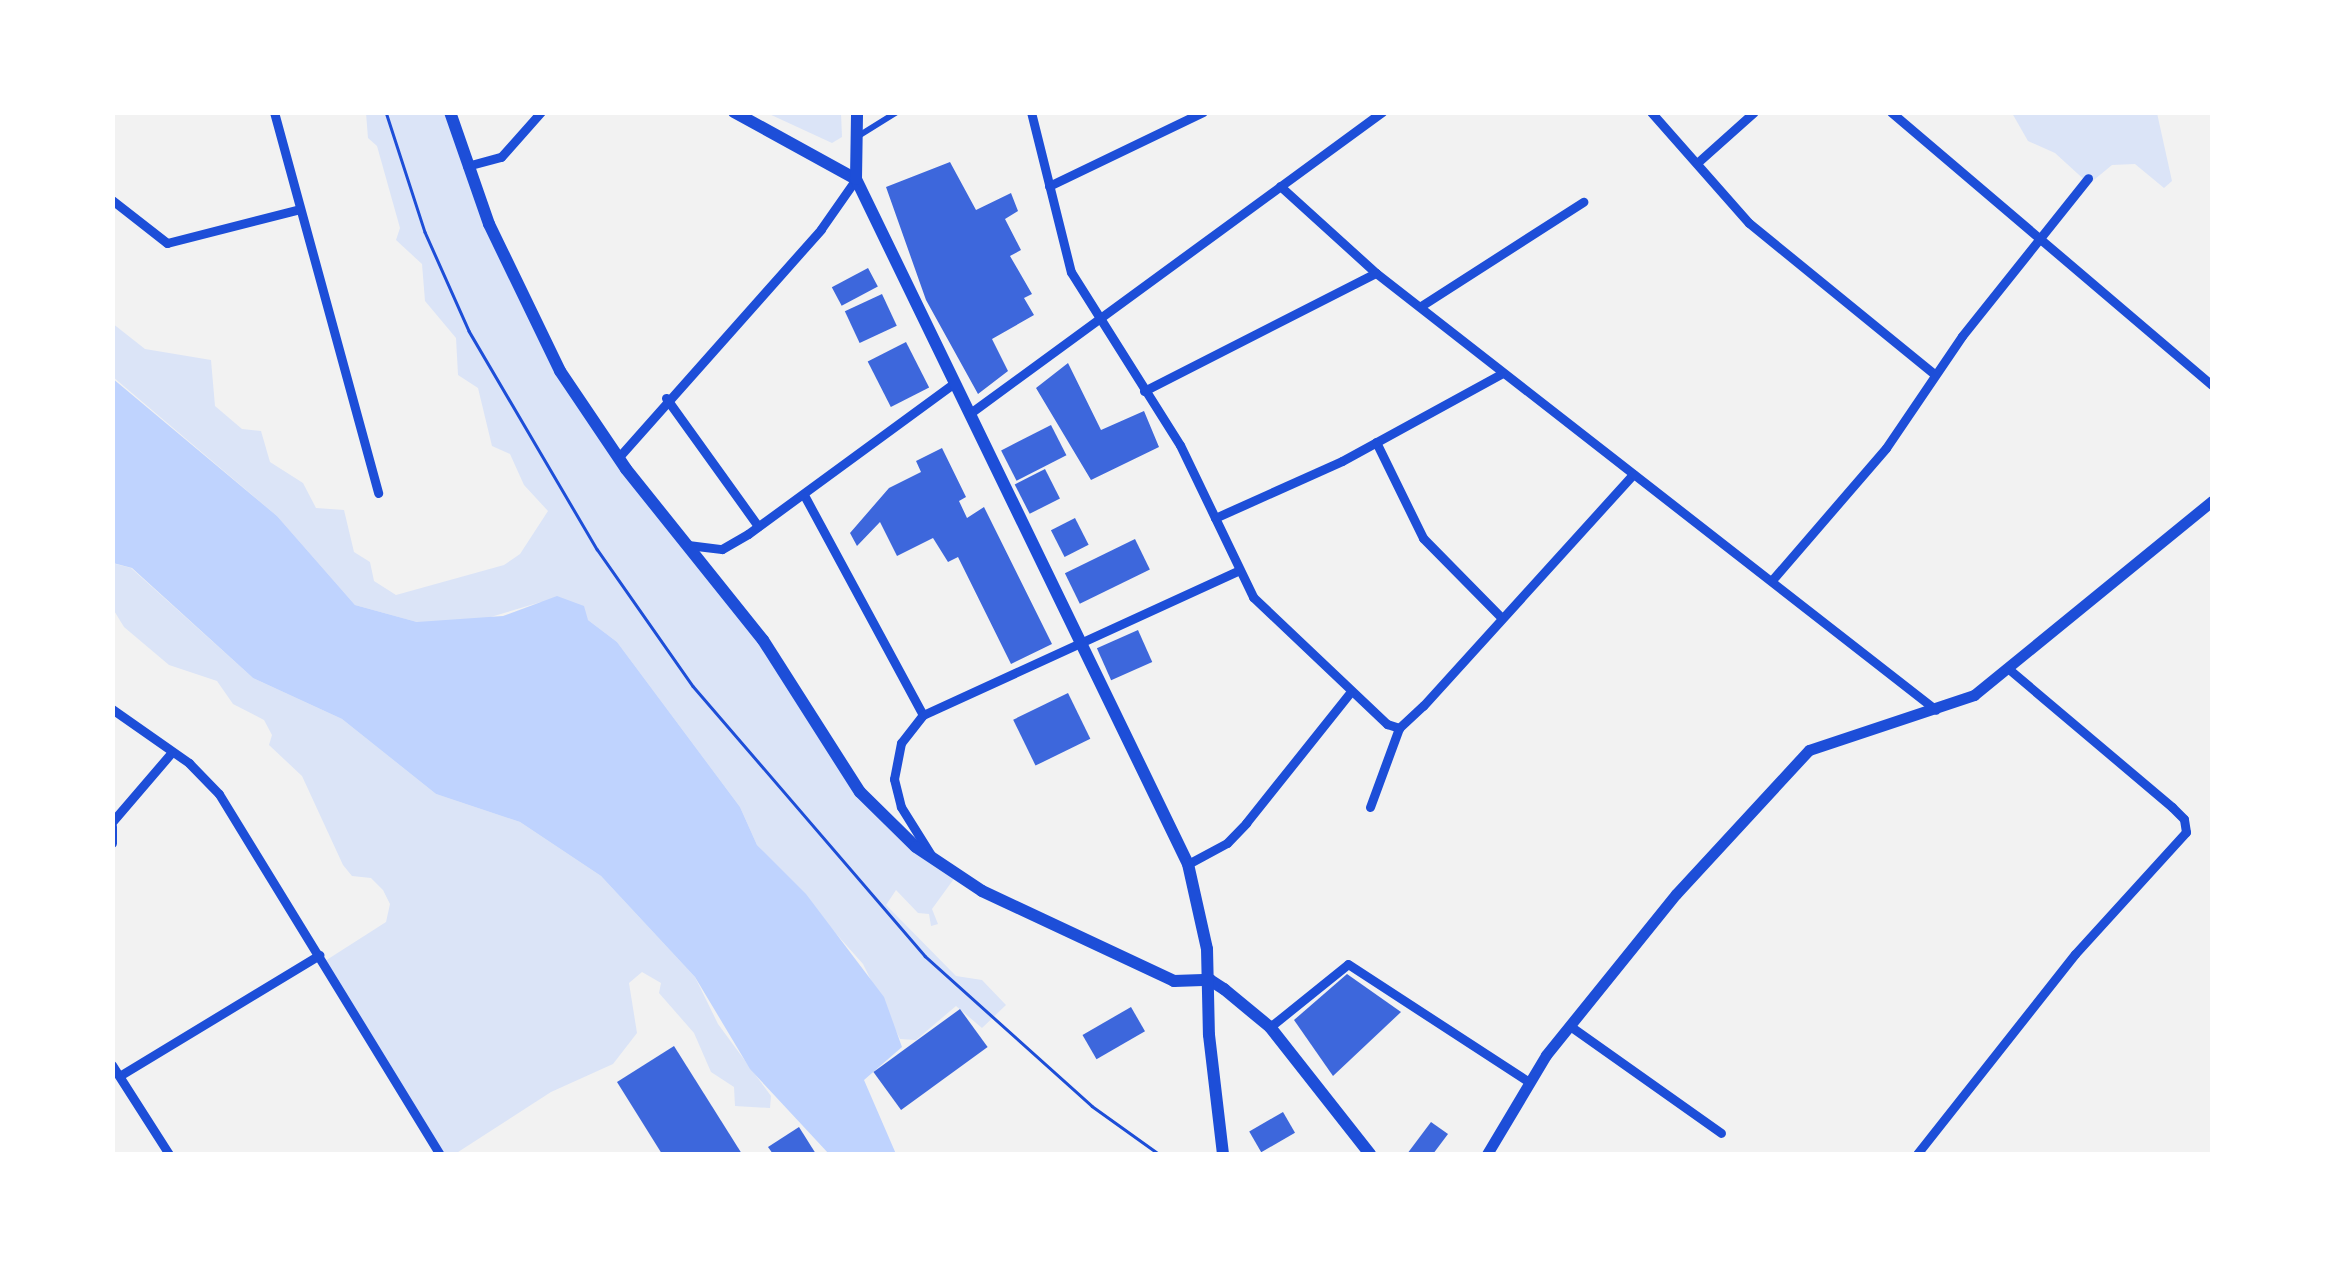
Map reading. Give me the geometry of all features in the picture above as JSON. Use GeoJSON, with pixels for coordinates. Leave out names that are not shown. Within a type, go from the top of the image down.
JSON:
{"type":"FeatureCollection","features":[{"type":"Feature","properties":{"kind":"main road"},"geometry":{"type":"LineString","coordinates":[[450,112],[467,166],[528,314],[618,458],[764,640],[860,792],[932,857],[982,891],[1174,980],[1210,980],[1270,1027],[1370,1154]]}},
{"type":"Feature","properties":{"kind":"main road"},"geometry":{"type":"LineString","coordinates":[[734,112],[856,179]]}},
{"type":"Feature","properties":{"kind":"main road"},"geometry":{"type":"LineString","coordinates":[[857,112],[856,179],[1188,864],[1210,980],[1208,1035],[1223,1154]]}},
{"type":"Feature","properties":{"kind":"street"},"geometry":{"type":"LineString","coordinates":[[274,112],[378,493]]}},
{"type":"Feature","properties":{"kind":"street"},"geometry":{"type":"LineString","coordinates":[[467,166],[501,156],[541,112]]}},
{"type":"Feature","properties":{"kind":"street"},"geometry":{"type":"LineString","coordinates":[[859,136],[897,112]]}},
{"type":"Feature","properties":{"kind":"street"},"geometry":{"type":"LineString","coordinates":[[1031,112],[1071,272],[1095,319],[1144,391],[1262,609],[1349,694],[1398,728]]}},
{"type":"Feature","properties":{"kind":"street"},"geometry":{"type":"LineString","coordinates":[[1050,186],[1203,112]]}},
{"type":"Feature","properties":{"kind":"street"},"geometry":{"type":"LineString","coordinates":[[969,414],[1382,112]]}},
{"type":"Feature","properties":{"kind":"street"},"geometry":{"type":"LineString","coordinates":[[1652,112],[1777,249],[1934,374]]}},
{"type":"Feature","properties":{"kind":"street"},"geometry":{"type":"LineString","coordinates":[[1697,163],[1754,112]]}},
{"type":"Feature","properties":{"kind":"street"},"geometry":{"type":"LineString","coordinates":[[1891,112],[2212,385]]}},
{"type":"Feature","properties":{"kind":"street"},"geometry":{"type":"LineString","coordinates":[[1774,579],[1886,448],[1934,374],[2088,178]]}},
{"type":"Feature","properties":{"kind":"street"},"geometry":{"type":"LineString","coordinates":[[618,458],[666,398],[820,229],[856,179]]}},
{"type":"Feature","properties":{"kind":"street"},"geometry":{"type":"LineString","coordinates":[[1280,186],[1376,273],[1774,579],[1936,710]]}},
{"type":"Feature","properties":{"kind":"street"},"geometry":{"type":"LineString","coordinates":[[112,200],[167,243],[300,209]]}},
{"type":"Feature","properties":{"kind":"street"},"geometry":{"type":"LineString","coordinates":[[1421,306],[1583,202]]}},
{"type":"Feature","properties":{"kind":"street"},"geometry":{"type":"LineString","coordinates":[[1144,391],[1376,273]]}},
{"type":"Feature","properties":{"kind":"street"},"geometry":{"type":"LineString","coordinates":[[1215,518],[1376,442],[1503,373]]}},
{"type":"Feature","properties":{"kind":"street"},"geometry":{"type":"LineString","coordinates":[[688,545],[722,549],[804,495],[954,383]]}},
{"type":"Feature","properties":{"kind":"street"},"geometry":{"type":"LineString","coordinates":[[666,398],[758,526]]}},
{"type":"Feature","properties":{"kind":"street"},"geometry":{"type":"LineString","coordinates":[[1376,442],[1422,538],[1501,618]]}},
{"type":"Feature","properties":{"kind":"street"},"geometry":{"type":"LineString","coordinates":[[1370,807],[1398,728],[1634,474]]}},
{"type":"Feature","properties":{"kind":"street"},"geometry":{"type":"LineString","coordinates":[[804,495],[923,715]]}},
{"type":"Feature","properties":{"kind":"street"},"geometry":{"type":"LineString","coordinates":[[1486,1154],[1529,1082],[1570,1026],[1676,894],[1809,750],[1826,739],[1959,704],[2010,670],[2212,501]]}},
{"type":"Feature","properties":{"kind":"street"},"geometry":{"type":"LineString","coordinates":[[932,857],[901,807],[894,779],[901,743],[923,715],[1024,664],[1082,648],[1239,570]]}},
{"type":"Feature","properties":{"kind":"street"},"geometry":{"type":"LineString","coordinates":[[1917,1154],[2075,954],[2186,832],[2172,807],[2010,670]]}},
{"type":"Feature","properties":{"kind":"street"},"geometry":{"type":"LineString","coordinates":[[1188,864],[1236,833],[1349,694]]}},
{"type":"Feature","properties":{"kind":"street"},"geometry":{"type":"LineString","coordinates":[[112,709],[172,752],[219,794],[440,1154]]}},
{"type":"Feature","properties":{"kind":"street"},"geometry":{"type":"LineString","coordinates":[[112,842],[112,824],[172,752]]}},
{"type":"Feature","properties":{"kind":"street"},"geometry":{"type":"LineString","coordinates":[[121,1075],[318,955]]}},
{"type":"Feature","properties":{"kind":"street"},"geometry":{"type":"LineString","coordinates":[[1270,1027],[1348,964],[1529,1082]]}},
{"type":"Feature","properties":{"kind":"street"},"geometry":{"type":"LineString","coordinates":[[1570,1026],[1721,1133]]}},
{"type":"Feature","properties":{"kind":"street"},"geometry":{"type":"LineString","coordinates":[[112,1065],[170,1154]]}},
{"type":"Feature","properties":{"kind":"path"},"geometry":{"type":"LineString","coordinates":[[386,112],[425,232],[468,331],[597,549],[693,686],[925,956],[1092,1106],[1158,1154]]}},
{"type":"Feature","properties":{"kind":"shaded area"},"geometry":{"type":"Polygon","coordinates":[[[366,113],[450,113],[486,216],[592,423],[769,648],[859,792],[956,876],[932,909],[938,924],[931,926],[929,914],[918,913],[896,890],[886,905],[956,976],[982,980],[1006,1005],[982,1028],[956,1006],[916,1040],[900,1039],[863,964],[757,845],[740,807],[617,642],[588,620],[541,602],[474,622],[417,622],[355,605],[277,516],[113,377],[112,323],[145,349],[211,360],[215,406],[242,429],[261,431],[270,462],[303,483],[316,508],[344,510],[354,552],[370,562],[374,581],[396,595],[504,565],[520,554],[548,511],[524,485],[510,454],[492,446],[478,388],[458,375],[456,338],[425,301],[422,264],[396,240],[400,228],[377,146],[368,138],[366,113]]]}},
{"type":"Feature","properties":{"kind":"shaded area"},"geometry":{"type":"Polygon","coordinates":[[[767,113],[841,113],[842,137],[832,143],[767,113]]]}},
{"type":"Feature","properties":{"kind":"shaded area"},"geometry":{"type":"Polygon","coordinates":[[[2012,113],[2157,113],[2172,181],[2164,188],[2135,164],[2112,165],[2089,184],[2055,153],[2028,141],[2012,113]]]}},
{"type":"Feature","properties":{"kind":"shaded area"},"geometry":{"type":"Polygon","coordinates":[[[112,563],[131,568],[253,678],[342,719],[436,794],[520,822],[601,876],[695,977],[718,1024],[771,1096],[770,1108],[735,1106],[734,1087],[711,1072],[694,1033],[659,993],[661,983],[642,972],[629,983],[637,1033],[613,1064],[551,1092],[455,1154],[442,1154],[325,961],[386,922],[390,904],[383,890],[371,878],[352,876],[343,865],[302,776],[269,745],[272,735],[264,720],[233,704],[217,681],[169,665],[124,627],[113,609],[112,563]]]}},
{"type":"Feature","properties":{"kind":"water"},"geometry":{"type":"Polygon","coordinates":[[[112,378],[277,516],[355,605],[417,622],[503,616],[557,596],[584,606],[588,620],[617,642],[740,807],[757,845],[806,894],[884,997],[902,1047],[864,1080],[896,1154],[829,1154],[750,1069],[695,977],[601,876],[520,822],[436,794],[342,719],[253,678],[132,568],[113,563],[112,378]]]}},
{"type":"Feature","properties":{"kind":"building"},"geometry":{"type":"Polygon","coordinates":[[[950,162],[976,210],[1011,193],[1018,211],[1005,219],[1021,250],[1010,256],[1032,294],[1024,298],[1034,315],[992,339],[1008,371],[978,394],[926,300],[886,187],[950,162]]]}},
{"type":"Feature","properties":{"kind":"building"},"geometry":{"type":"Polygon","coordinates":[[[868,268],[878,287],[842,306],[832,287],[868,268]]]}},
{"type":"Feature","properties":{"kind":"building"},"geometry":{"type":"Polygon","coordinates":[[[882,294],[897,326],[860,343],[845,311],[882,294]]]}},
{"type":"Feature","properties":{"kind":"building"},"geometry":{"type":"Polygon","coordinates":[[[906,342],[929,387],[891,407],[868,362],[906,342]]]}},
{"type":"Feature","properties":{"kind":"building"},"geometry":{"type":"Polygon","coordinates":[[[1068,363],[1101,430],[1144,411],[1159,447],[1091,480],[1036,388],[1068,363]]]}},
{"type":"Feature","properties":{"kind":"building"},"geometry":{"type":"Polygon","coordinates":[[[1051,425],[1066,455],[1017,481],[1001,450],[1051,425]]]}},
{"type":"Feature","properties":{"kind":"building"},"geometry":{"type":"Polygon","coordinates":[[[942,448],[966,497],[959,501],[967,518],[984,507],[1052,644],[1011,664],[958,557],[948,562],[933,538],[897,556],[880,522],[857,546],[850,533],[889,488],[921,472],[916,461],[942,448]]]}},
{"type":"Feature","properties":{"kind":"building"},"geometry":{"type":"Polygon","coordinates":[[[1045,469],[1060,498],[1030,514],[1015,484],[1045,469]]]}},
{"type":"Feature","properties":{"kind":"building"},"geometry":{"type":"Polygon","coordinates":[[[1075,518],[1089,545],[1065,557],[1051,530],[1075,518]]]}},
{"type":"Feature","properties":{"kind":"building"},"geometry":{"type":"Polygon","coordinates":[[[1135,539],[1150,570],[1080,604],[1065,573],[1135,539]]]}},
{"type":"Feature","properties":{"kind":"building"},"geometry":{"type":"Polygon","coordinates":[[[1138,630],[1152,662],[1111,680],[1097,648],[1138,630]]]}},
{"type":"Feature","properties":{"kind":"building"},"geometry":{"type":"Polygon","coordinates":[[[1068,693],[1090,739],[1036,766],[1013,720],[1068,693]]]}},
{"type":"Feature","properties":{"kind":"building"},"geometry":{"type":"Polygon","coordinates":[[[1347,974],[1401,1012],[1333,1076],[1294,1020],[1347,974]]]}},
{"type":"Feature","properties":{"kind":"building"},"geometry":{"type":"Polygon","coordinates":[[[1131,1007],[1145,1031],[1097,1059],[1083,1035],[1131,1007]]]}},
{"type":"Feature","properties":{"kind":"building"},"geometry":{"type":"Polygon","coordinates":[[[960,1009],[988,1047],[901,1110],[873,1072],[960,1009]]]}},
{"type":"Feature","properties":{"kind":"building"},"geometry":{"type":"Polygon","coordinates":[[[674,1046],[742,1154],[662,1154],[617,1082],[674,1046]]]}},
{"type":"Feature","properties":{"kind":"building"},"geometry":{"type":"Polygon","coordinates":[[[1283,1112],[1295,1133],[1261,1152],[1249,1132],[1283,1112]]]}},
{"type":"Feature","properties":{"kind":"building"},"geometry":{"type":"Polygon","coordinates":[[[1431,1122],[1448,1134],[1433,1154],[1407,1154],[1431,1122]]]}},
{"type":"Feature","properties":{"kind":"building"},"geometry":{"type":"Polygon","coordinates":[[[799,1127],[816,1154],[773,1154],[768,1147],[799,1127]]]}}]}
